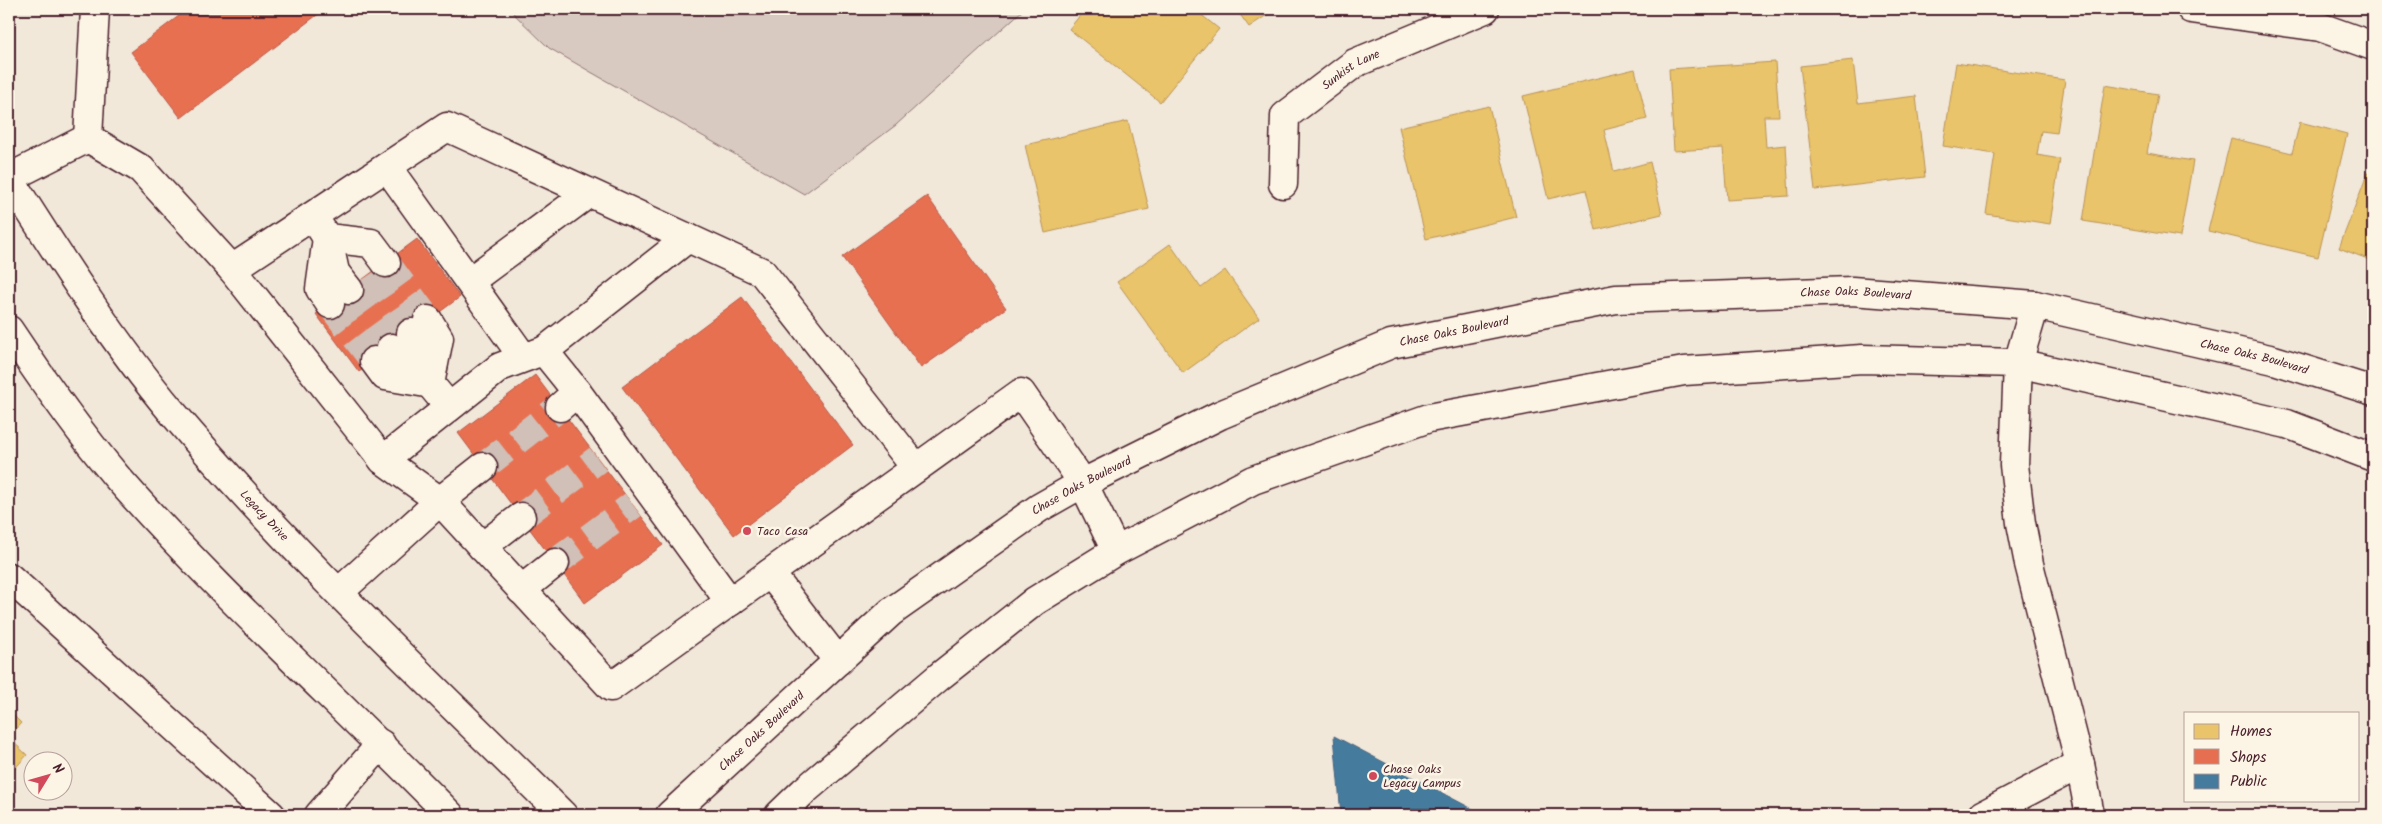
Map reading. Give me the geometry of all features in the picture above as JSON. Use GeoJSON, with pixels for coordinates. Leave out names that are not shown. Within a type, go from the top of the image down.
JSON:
{"type":"FeatureCollection","features":[{"type":"Feature","properties":{"kind":"street"},"geometry":{"type":"LineString","coordinates":[[88,138],[94,17],[117,9]]}},
{"type":"Feature","properties":{"kind":"street","name":"Sunkist Lane"},"geometry":{"type":"LineString","coordinates":[[1283,184],[1285,116],[1355,63],[1485,9]]}},
{"type":"Feature","properties":{"kind":"street"},"geometry":{"type":"LineString","coordinates":[[2191,9],[2320,27],[2373,46]]}},
{"type":"Feature","properties":{"kind":"street"},"geometry":{"type":"LineString","coordinates":[[232,269],[320,227],[387,167],[447,127],[762,272],[916,468]]}},
{"type":"Feature","properties":{"kind":"street"},"geometry":{"type":"LineString","coordinates":[[9,178],[88,138]]}},
{"type":"Feature","properties":{"kind":"street"},"geometry":{"type":"LineString","coordinates":[[88,138],[141,169],[232,269],[383,460],[440,501],[610,687],[1021,393],[1083,483],[1116,551]]}},
{"type":"Feature","properties":{"kind":"street"},"geometry":{"type":"LineString","coordinates":[[387,167],[470,281],[533,354],[641,498],[730,602]]}},
{"type":"Feature","properties":{"kind":"street","name":"Legacy Drive"},"geometry":{"type":"LineString","coordinates":[[9,178],[85,297],[171,410],[254,504],[339,592],[563,815]]}},
{"type":"Feature","properties":{"kind":"street"},"geometry":{"type":"LineString","coordinates":[[470,281],[589,193]]}},
{"type":"Feature","properties":{"kind":"street"},"geometry":{"type":"LineString","coordinates":[[320,227],[370,243],[378,268]]}},
{"type":"Feature","properties":{"kind":"street"},"geometry":{"type":"LineString","coordinates":[[320,227],[335,272],[340,297]]}},
{"type":"Feature","properties":{"kind":"street"},"geometry":{"type":"LineString","coordinates":[[383,460],[500,367],[533,354],[688,238]]}},
{"type":"Feature","properties":{"kind":"street","name":"Chase Oaks Boulevard"},"geometry":{"type":"LineString","coordinates":[[670,815],[891,612],[1039,508],[1083,483],[1220,415],[1392,344],[1616,299],[1852,291],[2035,306],[2274,360],[2373,391]]}},
{"type":"Feature","properties":{"kind":"street"},"geometry":{"type":"LineString","coordinates":[[2035,306],[2018,364],[2014,465],[2021,523],[2062,701],[2080,764],[2090,815]]}},
{"type":"Feature","properties":{"kind":"street"},"geometry":{"type":"LineString","coordinates":[[9,330],[33,367],[122,481],[210,579],[320,688],[381,744],[450,815]]}},
{"type":"Feature","properties":{"kind":"street"},"geometry":{"type":"LineString","coordinates":[[430,384],[439,338],[401,341],[405,366],[430,384],[449,407]]}},
{"type":"Feature","properties":{"kind":"street"},"geometry":{"type":"LineString","coordinates":[[779,815],[804,791],[940,676],[1035,601],[1116,551],[1253,480],[1429,418],[1684,371],[1862,359],[2018,364],[2287,424],[2373,457]]}},
{"type":"Feature","properties":{"kind":"street"},"geometry":{"type":"LineString","coordinates":[[339,592],[440,501],[483,467]]}},
{"type":"Feature","properties":{"kind":"street"},"geometry":{"type":"LineString","coordinates":[[482,548],[521,517]]}},
{"type":"Feature","properties":{"kind":"street"},"geometry":{"type":"LineString","coordinates":[[521,590],[555,563]]}},
{"type":"Feature","properties":{"kind":"street"},"geometry":{"type":"LineString","coordinates":[[770,573],[838,661]]}},
{"type":"Feature","properties":{"kind":"street"},"geometry":{"type":"LineString","coordinates":[[9,577],[271,815]]}},
{"type":"Feature","properties":{"kind":"street"},"geometry":{"type":"LineString","coordinates":[[319,815],[381,744]]}},
{"type":"Feature","properties":{"kind":"street"},"geometry":{"type":"LineString","coordinates":[[1983,815],[2080,764]]}},
{"type":"Feature","properties":{"kind":"shaded area"},"geometry":{"type":"Polygon","coordinates":[[[509,9],[1024,9],[896,125],[804,194],[549,48],[509,9]]]}},
{"type":"Feature","properties":{"kind":"building: Homes"},"geometry":{"type":"Polygon","coordinates":[[[1085,9],[1194,9],[1219,29],[1160,102],[1069,29],[1085,9]]]}},
{"type":"Feature","properties":{"kind":"building: Homes"},"geometry":{"type":"Polygon","coordinates":[[[1236,9],[1276,9],[1249,27],[1236,9]]]}},
{"type":"Feature","properties":{"kind":"building: Homes"},"geometry":{"type":"Polygon","coordinates":[[[1853,60],[1858,103],[1916,96],[1925,177],[1815,190],[1800,66],[1853,60]]]}},
{"type":"Feature","properties":{"kind":"building: Homes"},"geometry":{"type":"Polygon","coordinates":[[[1775,62],[1779,116],[1764,116],[1766,147],[1786,145],[1789,196],[1727,200],[1723,148],[1674,151],[1669,69],[1775,62]]]}},
{"type":"Feature","properties":{"kind":"building: Homes"},"geometry":{"type":"Polygon","coordinates":[[[1956,63],[2065,80],[2057,133],[2041,131],[2037,155],[2060,159],[2050,224],[1986,214],[1995,154],[1943,146],[1956,63]]]}},
{"type":"Feature","properties":{"kind":"building: Homes"},"geometry":{"type":"Polygon","coordinates":[[[1635,69],[1647,119],[1604,130],[1614,172],[1650,162],[1662,214],[1596,230],[1586,190],[1548,199],[1523,96],[1635,69]]]}},
{"type":"Feature","properties":{"kind":"building: Homes"},"geometry":{"type":"Polygon","coordinates":[[[2105,85],[2158,94],[2147,153],[2193,161],[2180,237],[2083,221],[2105,85]]]}},
{"type":"Feature","properties":{"kind":"building: Homes"},"geometry":{"type":"Polygon","coordinates":[[[1489,106],[1516,217],[1426,239],[1399,127],[1489,106]]]}},
{"type":"Feature","properties":{"kind":"building: Homes"},"geometry":{"type":"Polygon","coordinates":[[[1128,121],[1149,209],[1045,233],[1025,145],[1128,121]]]}},
{"type":"Feature","properties":{"kind":"building: Homes"},"geometry":{"type":"Polygon","coordinates":[[[2300,122],[2347,134],[2318,257],[2208,231],[2231,138],[2292,153],[2300,122]]]}},
{"type":"Feature","properties":{"kind":"building: Homes"},"geometry":{"type":"Polygon","coordinates":[[[2368,172],[2373,174],[2373,261],[2339,248],[2368,172]]]}},
{"type":"Feature","properties":{"kind":"building: Homes"},"geometry":{"type":"Polygon","coordinates":[[[1170,244],[1201,288],[1225,270],[1259,318],[1183,373],[1117,282],[1170,244]]]}},
{"type":"Feature","properties":{"kind":"building: Homes"},"geometry":{"type":"Polygon","coordinates":[[[9,711],[21,723],[9,736],[9,711]]]}},
{"type":"Feature","properties":{"kind":"building: Homes"},"geometry":{"type":"Polygon","coordinates":[[[9,738],[24,752],[22,752],[22,761],[9,775],[9,738]]]}},
{"type":"Feature","properties":{"kind":"building: Shops"},"geometry":{"type":"Polygon","coordinates":[[[188,9],[325,9],[181,118],[131,52],[188,9]]]}},
{"type":"Feature","properties":{"kind":"building: Shops"},"geometry":{"type":"Polygon","coordinates":[[[927,196],[1006,308],[921,368],[842,257],[927,196]]]}},
{"type":"Feature","properties":{"kind":"building: Shops"},"geometry":{"type":"Polygon","coordinates":[[[417,239],[460,297],[359,372],[316,314],[417,239]]]}},
{"type":"Feature","properties":{"kind":"building: Shops"},"geometry":{"type":"Polygon","coordinates":[[[742,297],[853,445],[734,535],[622,387],[742,297]]]}},
{"type":"Feature","properties":{"kind":"building: Shops"},"geometry":{"type":"Polygon","coordinates":[[[535,375],[663,545],[585,603],[458,433],[535,375]]]}},
{"type":"Feature","properties":{"kind":"building: Public","name":"Chase Oaks Legacy Campus"},"geometry":{"type":"Polygon","coordinates":[[[1334,736],[1484,815],[1341,815],[1334,736]]]}},
{"type":"Feature","properties":{"kind":"tunnel"},"geometry":{"type":"LineString","coordinates":[[386,263],[428,320]]}},
{"type":"Feature","properties":{"kind":"tunnel"},"geometry":{"type":"LineString","coordinates":[[371,274],[411,333]]}},
{"type":"Feature","properties":{"kind":"tunnel"},"geometry":{"type":"LineString","coordinates":[[349,290],[391,348]]}},
{"type":"Feature","properties":{"kind":"tunnel"},"geometry":{"type":"LineString","coordinates":[[330,304],[374,361]]}},
{"type":"Feature","properties":{"kind":"tunnel"},"geometry":{"type":"LineString","coordinates":[[483,467],[560,407]]}},
{"type":"Feature","properties":{"kind":"tunnel"},"geometry":{"type":"LineString","coordinates":[[521,517],[598,459]]}},
{"type":"Feature","properties":{"kind":"tunnel"},"geometry":{"type":"LineString","coordinates":[[555,563],[633,505]]}},
{"type":"Feature","properties":{"kind":"place","name":"Taco Casa"},"geometry":{"type":"Point","coordinates":[747,531]}},
{"type":"Feature","properties":{"kind":"place","name":"Chase Oaks Legacy Campus"},"geometry":{"type":"Point","coordinates":[1373,776]}}]}
